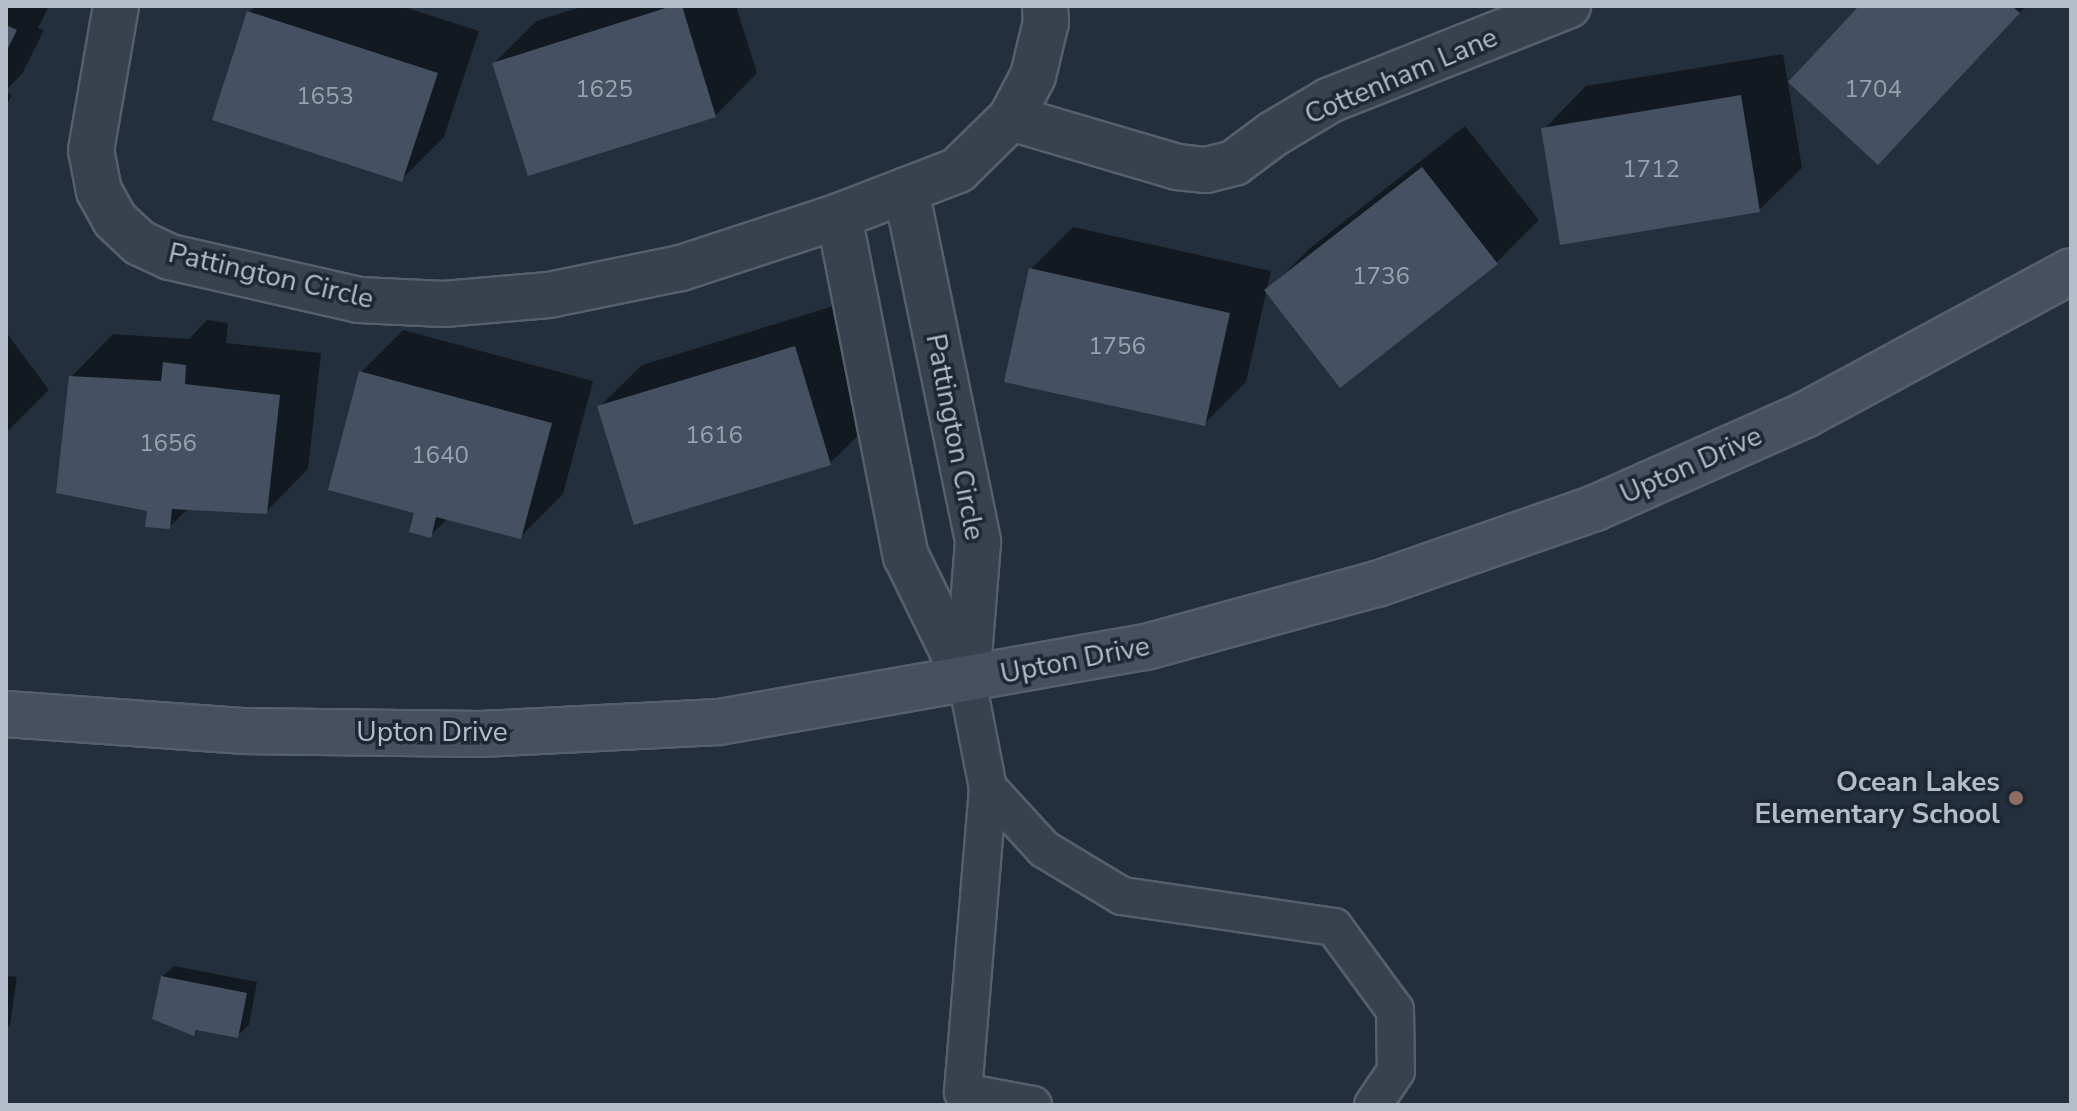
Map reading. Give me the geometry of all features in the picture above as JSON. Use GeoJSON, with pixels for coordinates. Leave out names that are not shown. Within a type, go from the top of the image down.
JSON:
{"type":"FeatureCollection","features":[{"type":"Feature","properties":{"kind":"main road","name":"Upton Drive"},"geometry":{"type":"LineString","coordinates":[[6,714],[241,731],[481,734],[719,722],[967,681],[1146,647],[1377,584],[1595,508],[1805,415],[2071,271]]}},
{"type":"Feature","properties":{"kind":"street","name":"Pattington Circle"},"geometry":{"type":"LineString","coordinates":[[116,6],[91,150],[99,191],[115,220],[140,243],[170,257],[359,300],[444,304],[549,295],[681,268],[839,216],[958,170],[1011,118],[1033,76],[1046,22],[1045,6]]}},
{"type":"Feature","properties":{"kind":"street","name":"Cottenham Lane"},"geometry":{"type":"LineString","coordinates":[[1011,118],[1177,167],[1206,170],[1234,163],[1273,134],[1330,100],[1568,6]]}},
{"type":"Feature","properties":{"kind":"street","name":"Pattington Circle"},"geometry":{"type":"LineString","coordinates":[[906,190],[978,542],[967,681]]}},
{"type":"Feature","properties":{"kind":"street"},"geometry":{"type":"LineString","coordinates":[[839,216],[906,556],[967,681]]}},
{"type":"Feature","properties":{"kind":"lane"},"geometry":{"type":"LineString","coordinates":[[967,681],[988,788],[963,1092],[1033,1105]]}},
{"type":"Feature","properties":{"kind":"lane"},"geometry":{"type":"LineString","coordinates":[[988,788],[1044,849],[1122,896],[1334,927],[1395,1010],[1396,1071],[1373,1105]]}},
{"type":"Feature","properties":{"kind":"building"},"geometry":{"type":"Polygon","coordinates":[[[672,6],[682,6],[716,117],[528,176],[492,63],[672,6]]]}},
{"type":"Feature","properties":{"kind":"building"},"geometry":{"type":"Polygon","coordinates":[[[1859,6],[2012,6],[2020,13],[1878,165],[1788,82],[1859,6]]]}},
{"type":"Feature","properties":{"kind":"building"},"geometry":{"type":"Polygon","coordinates":[[[247,11],[438,73],[402,182],[212,120],[247,11]]]}},
{"type":"Feature","properties":{"kind":"building"},"geometry":{"type":"Polygon","coordinates":[[[6,25],[17,30],[6,52],[6,25]]]}},
{"type":"Feature","properties":{"kind":"building"},"geometry":{"type":"Polygon","coordinates":[[[1741,95],[1760,212],[1560,245],[1541,128],[1741,95]]]}},
{"type":"Feature","properties":{"kind":"building"},"geometry":{"type":"Polygon","coordinates":[[[1422,167],[1498,264],[1340,388],[1264,290],[1422,167]]]}},
{"type":"Feature","properties":{"kind":"building"},"geometry":{"type":"Polygon","coordinates":[[[1029,268],[1230,313],[1205,426],[1004,382],[1029,268]]]}},
{"type":"Feature","properties":{"kind":"building"},"geometry":{"type":"Polygon","coordinates":[[[795,346],[831,465],[634,525],[597,406],[795,346]]]}},
{"type":"Feature","properties":{"kind":"building"},"geometry":{"type":"Polygon","coordinates":[[[163,362],[186,365],[185,384],[280,395],[267,514],[172,509],[170,529],[145,527],[147,511],[56,493],[69,376],[161,381],[163,362]]]}},
{"type":"Feature","properties":{"kind":"building"},"geometry":{"type":"Polygon","coordinates":[[[359,371],[552,423],[521,539],[436,517],[431,538],[409,532],[414,513],[328,490],[359,371]]]}},
{"type":"Feature","properties":{"kind":"building"},"geometry":{"type":"Polygon","coordinates":[[[161,976],[247,993],[238,1038],[196,1030],[194,1036],[152,1019],[161,976]]]}},
{"type":"Feature","properties":{"kind":"place","name":"Ocean Lakes Elementary School"},"geometry":{"type":"Point","coordinates":[2016,798]}}]}
